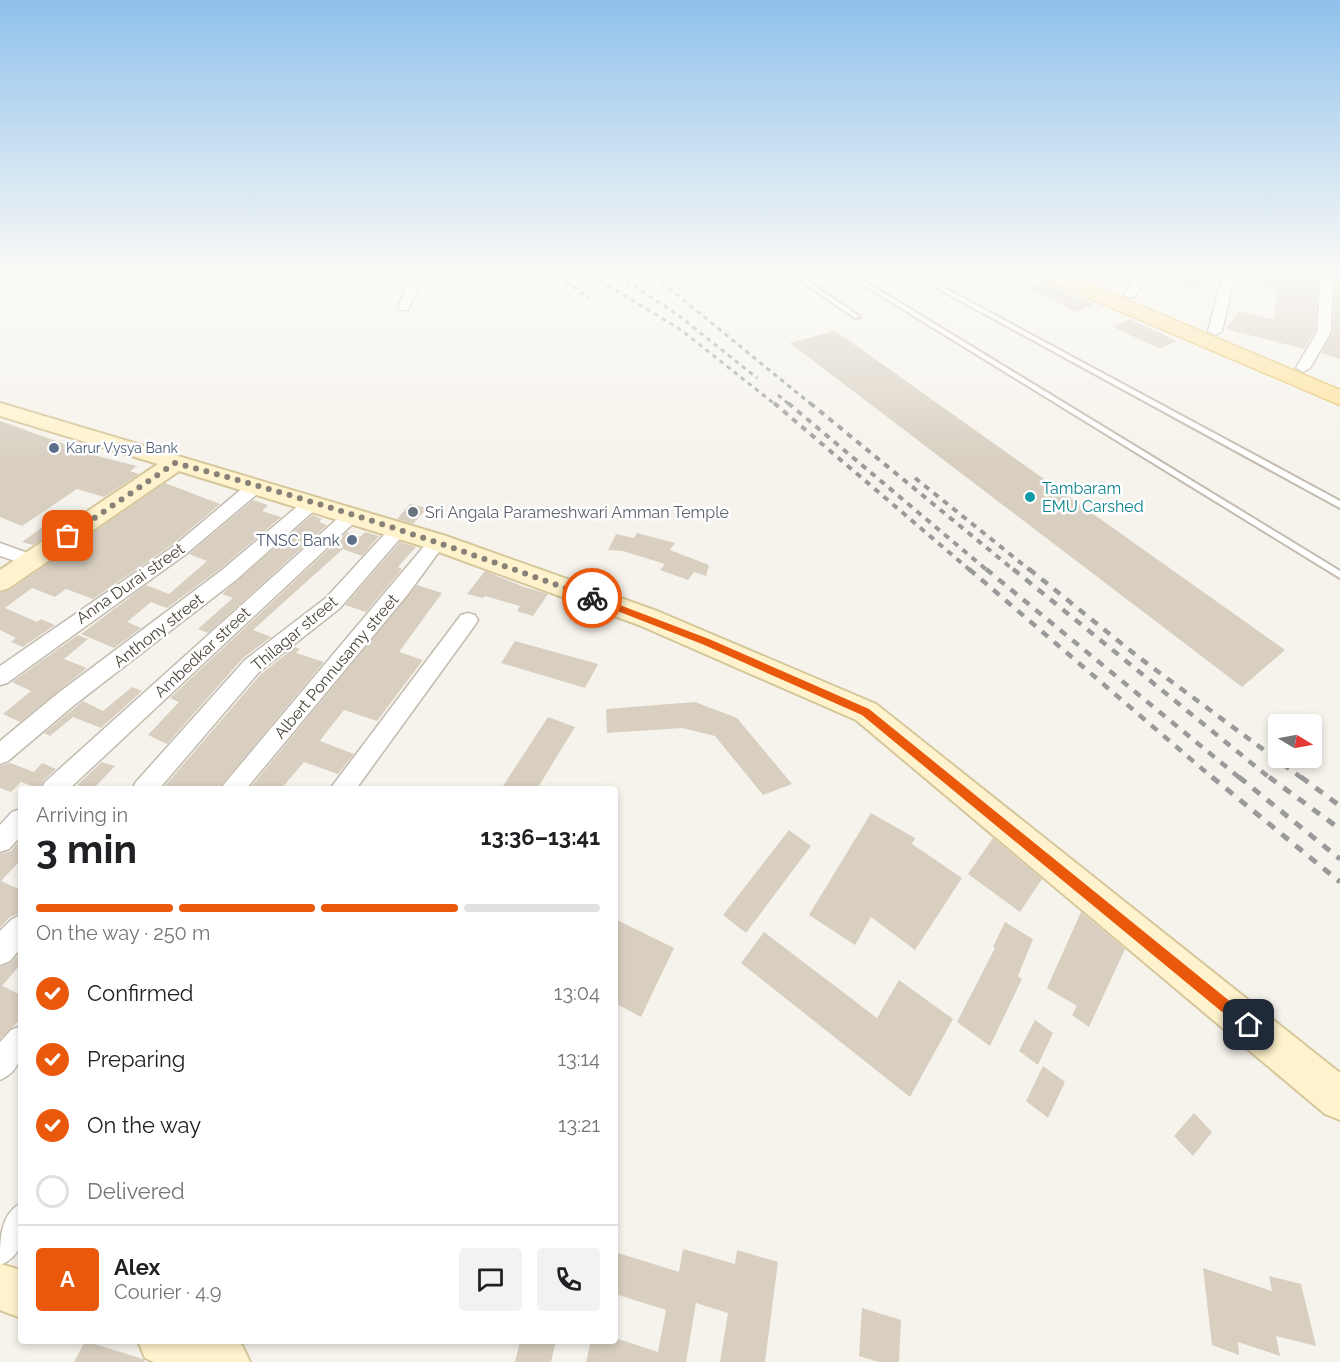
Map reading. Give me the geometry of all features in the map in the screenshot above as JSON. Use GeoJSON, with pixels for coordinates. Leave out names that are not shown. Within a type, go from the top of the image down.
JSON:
{"type":"FeatureCollection","features":[{"type":"Feature","properties":{"kind":"main road"},"geometry":{"type":"LineString","coordinates":[[1191,335],[1340,398]]}},
{"type":"Feature","properties":{"kind":"main road"},"geometry":{"type":"LineString","coordinates":[[1223,335],[1340,383]]}},
{"type":"Feature","properties":{"kind":"street"},"geometry":{"type":"LineString","coordinates":[[1303,368],[1323,335]]}},
{"type":"Feature","properties":{"kind":"street"},"geometry":{"type":"LineString","coordinates":[[0,409],[175,463],[257,485],[437,542],[648,618],[866,712],[1340,1100]]}},
{"type":"Feature","properties":{"kind":"street"},"geometry":{"type":"LineString","coordinates":[[0,582],[175,463]]}},
{"type":"Feature","properties":{"kind":"street","name":"Anna Durai street"},"geometry":{"type":"LineString","coordinates":[[0,677],[180,550],[257,485]]}},
{"type":"Feature","properties":{"kind":"street","name":"Anthony street"},"geometry":{"type":"LineString","coordinates":[[0,754],[65,700],[229,575],[312,502]]}},
{"type":"Feature","properties":{"kind":"street","name":"Ambedkar street"},"geometry":{"type":"LineString","coordinates":[[56,786],[352,515]]}},
{"type":"Feature","properties":{"kind":"street","name":"Thilagar street"},"geometry":{"type":"LineString","coordinates":[[147,786],[252,666],[333,603],[398,530]]}},
{"type":"Feature","properties":{"kind":"street","name":"Albert Ponnusamy street"},"geometry":{"type":"LineString","coordinates":[[235,786],[401,589],[437,542]]}},
{"type":"Feature","properties":{"kind":"street"},"geometry":{"type":"LineString","coordinates":[[0,549],[33,561]]}},
{"type":"Feature","properties":{"kind":"street"},"geometry":{"type":"LineString","coordinates":[[344,786],[468,620]]}},
{"type":"Feature","properties":{"kind":"street"},"geometry":{"type":"LineString","coordinates":[[0,841],[18,823]]}},
{"type":"Feature","properties":{"kind":"street"},"geometry":{"type":"LineString","coordinates":[[0,951],[18,931]]}},
{"type":"Feature","properties":{"kind":"street"},"geometry":{"type":"LineString","coordinates":[[0,1065],[18,1044]]}},
{"type":"Feature","properties":{"kind":"street"},"geometry":{"type":"LineString","coordinates":[[0,1248],[18,1224]]}},
{"type":"Feature","properties":{"kind":"street"},"geometry":{"type":"LineString","coordinates":[[0,1287],[18,1293]]}},
{"type":"Feature","properties":{"kind":"street"},"geometry":{"type":"LineString","coordinates":[[171,1344],[225,1362]]}},
{"type":"Feature","properties":{"kind":"lane"},"geometry":{"type":"LineString","coordinates":[[947,335],[1340,576]]}},
{"type":"Feature","properties":{"kind":"lane"},"geometry":{"type":"LineString","coordinates":[[1026,335],[1340,505]]}},
{"type":"Feature","properties":{"kind":"building","name":"Tambaram EMU Carshed"},"geometry":{"type":"Polygon","coordinates":[[[821,335],[841,335],[1285,650],[1242,687],[790,343],[821,335]]]}},
{"type":"Feature","properties":{"kind":"building"},"geometry":{"type":"Polygon","coordinates":[[[1129,335],[1163,335],[1176,341],[1160,349],[1129,335]]]}},
{"type":"Feature","properties":{"kind":"building"},"geometry":{"type":"Polygon","coordinates":[[[1248,335],[1313,335],[1304,349],[1248,335]]]}},
{"type":"Feature","properties":{"kind":"building"},"geometry":{"type":"Polygon","coordinates":[[[1332,335],[1340,335],[1340,359],[1321,353],[1332,335]]]}},
{"type":"Feature","properties":{"kind":"building"},"geometry":{"type":"Polygon","coordinates":[[[0,421],[101,457],[137,466],[130,471],[139,474],[104,497],[77,489],[22,526],[0,517],[0,421]]]}},
{"type":"Feature","properties":{"kind":"building"},"geometry":{"type":"Polygon","coordinates":[[[165,483],[220,504],[173,544],[93,599],[66,589],[55,597],[32,588],[5,608],[37,622],[41,619],[55,625],[23,647],[11,642],[16,638],[0,630],[0,593],[10,590],[165,483]]]}},
{"type":"Feature","properties":{"kind":"building"},"geometry":{"type":"Polygon","coordinates":[[[253,500],[268,505],[262,511],[281,517],[221,568],[167,608],[151,602],[127,622],[141,628],[114,648],[81,634],[146,585],[169,594],[207,561],[189,554],[253,500]]]}},
{"type":"Feature","properties":{"kind":"building","name":"Sri Angala Parameshwari Amman Temple"},"geometry":{"type":"Polygon","coordinates":[[[410,504],[427,508],[413,524],[397,519],[410,504]]]}},
{"type":"Feature","properties":{"kind":"building"},"geometry":{"type":"Polygon","coordinates":[[[312,515],[322,519],[319,522],[327,525],[208,633],[198,629],[233,598],[222,594],[312,515]]]}},
{"type":"Feature","properties":{"kind":"building"},"geometry":{"type":"Polygon","coordinates":[[[44,526],[56,530],[33,545],[22,542],[44,526]]]}},
{"type":"Feature","properties":{"kind":"building"},"geometry":{"type":"Polygon","coordinates":[[[347,532],[360,537],[365,532],[379,536],[362,556],[343,549],[253,630],[271,637],[243,658],[167,744],[148,735],[179,702],[170,698],[347,532]]]}},
{"type":"Feature","properties":{"kind":"building"},"geometry":{"type":"Polygon","coordinates":[[[637,533],[675,543],[670,550],[709,565],[706,576],[694,572],[688,580],[660,570],[665,564],[623,551],[608,550],[616,534],[634,538],[637,533]]]}},
{"type":"Feature","properties":{"kind":"building"},"geometry":{"type":"Polygon","coordinates":[[[400,542],[416,547],[398,567],[402,569],[366,612],[345,605],[400,542]]]}},
{"type":"Feature","properties":{"kind":"building"},"geometry":{"type":"Polygon","coordinates":[[[485,571],[548,594],[533,616],[517,611],[520,606],[485,596],[483,598],[467,594],[485,571]]]}},
{"type":"Feature","properties":{"kind":"building"},"geometry":{"type":"Polygon","coordinates":[[[417,585],[442,593],[399,652],[423,660],[377,721],[344,710],[320,741],[354,754],[338,774],[304,762],[284,786],[251,786],[417,585]]]}},
{"type":"Feature","properties":{"kind":"building"},"geometry":{"type":"Polygon","coordinates":[[[78,635],[88,639],[64,659],[87,668],[20,722],[3,714],[31,691],[12,682],[78,635]]]}},
{"type":"Feature","properties":{"kind":"building"},"geometry":{"type":"Polygon","coordinates":[[[515,641],[598,664],[585,688],[501,663],[515,641]]]}},
{"type":"Feature","properties":{"kind":"building"},"geometry":{"type":"Polygon","coordinates":[[[295,647],[300,649],[296,653],[324,662],[221,786],[165,786],[261,674],[295,647]]]}},
{"type":"Feature","properties":{"kind":"building"},"geometry":{"type":"Polygon","coordinates":[[[132,687],[142,691],[101,728],[73,717],[50,736],[44,733],[83,701],[103,711],[132,687]]]}},
{"type":"Feature","properties":{"kind":"building"},"geometry":{"type":"Polygon","coordinates":[[[695,702],[737,718],[792,784],[763,795],[715,736],[682,728],[607,733],[606,709],[695,702]]]}},
{"type":"Feature","properties":{"kind":"building"},"geometry":{"type":"Polygon","coordinates":[[[548,717],[575,727],[539,786],[503,786],[548,717]]]}},
{"type":"Feature","properties":{"kind":"building"},"geometry":{"type":"Polygon","coordinates":[[[102,762],[115,766],[96,786],[77,785],[102,762]]]}},
{"type":"Feature","properties":{"kind":"building"},"geometry":{"type":"Polygon","coordinates":[[[10,763],[34,772],[42,763],[56,769],[41,786],[31,786],[21,782],[11,792],[0,788],[0,766],[10,763]]]}},
{"type":"Feature","properties":{"kind":"building"},"geometry":{"type":"Polygon","coordinates":[[[871,813],[915,838],[912,844],[962,878],[915,950],[871,917],[855,945],[809,915],[871,813]]]}},
{"type":"Feature","properties":{"kind":"building"},"geometry":{"type":"Polygon","coordinates":[[[789,830],[811,846],[746,933],[723,915],[789,830]]]}},
{"type":"Feature","properties":{"kind":"building"},"geometry":{"type":"Polygon","coordinates":[[[993,838],[1042,879],[1020,912],[968,874],[993,838]]]}},
{"type":"Feature","properties":{"kind":"building"},"geometry":{"type":"Polygon","coordinates":[[[18,843],[18,863],[1,881],[18,889],[18,914],[10,917],[0,928],[0,854],[11,851],[18,843]]]}},
{"type":"Feature","properties":{"kind":"building"},"geometry":{"type":"Polygon","coordinates":[[[1081,912],[1125,949],[1089,1027],[1072,1015],[1077,1006],[1047,988],[1081,912]]]}},
{"type":"Feature","properties":{"kind":"building"},"geometry":{"type":"Polygon","coordinates":[[[618,920],[674,948],[641,1017],[618,1005],[618,920]]]}},
{"type":"Feature","properties":{"kind":"building"},"geometry":{"type":"Polygon","coordinates":[[[1005,922],[1033,939],[1018,976],[1022,979],[990,1046],[957,1022],[995,948],[993,947],[1005,922]]]}},
{"type":"Feature","properties":{"kind":"building"},"geometry":{"type":"Polygon","coordinates":[[[764,932],[877,1018],[899,980],[953,1019],[910,1097],[741,963],[764,932]]]}},
{"type":"Feature","properties":{"kind":"building"},"geometry":{"type":"Polygon","coordinates":[[[18,955],[18,967],[2,986],[18,994],[18,1022],[0,1039],[0,967],[12,962],[18,955]]]}},
{"type":"Feature","properties":{"kind":"building"},"geometry":{"type":"Polygon","coordinates":[[[1035,1020],[1053,1033],[1038,1065],[1019,1051],[1035,1020]]]}},
{"type":"Feature","properties":{"kind":"building"},"geometry":{"type":"Polygon","coordinates":[[[1043,1066],[1065,1082],[1048,1118],[1026,1101],[1043,1066]]]}},
{"type":"Feature","properties":{"kind":"building"},"geometry":{"type":"Polygon","coordinates":[[[1194,1113],[1212,1132],[1193,1156],[1174,1136],[1194,1113]]]}},
{"type":"Feature","properties":{"kind":"building"},"geometry":{"type":"Polygon","coordinates":[[[683,1249],[735,1264],[737,1250],[778,1262],[765,1362],[720,1362],[728,1313],[696,1303],[686,1362],[586,1362],[590,1344],[618,1344],[618,1339],[658,1352],[666,1310],[618,1295],[618,1253],[679,1272],[683,1249]]]}},
{"type":"Feature","properties":{"kind":"building"},"geometry":{"type":"Polygon","coordinates":[[[1203,1268],[1272,1291],[1269,1276],[1301,1284],[1316,1346],[1276,1336],[1280,1356],[1238,1342],[1239,1355],[1212,1345],[1203,1268]]]}},
{"type":"Feature","properties":{"kind":"building"},"geometry":{"type":"Polygon","coordinates":[[[862,1308],[901,1320],[899,1362],[879,1362],[859,1356],[862,1308]]]}},
{"type":"Feature","properties":{"kind":"building"},"geometry":{"type":"Polygon","coordinates":[[[83,1344],[95,1344],[143,1359],[145,1362],[74,1362],[83,1344]]]}},
{"type":"Feature","properties":{"kind":"building"},"geometry":{"type":"Polygon","coordinates":[[[519,1344],[555,1344],[551,1362],[515,1362],[519,1344]]]}},
{"type":"Feature","properties":{"kind":"railway"},"geometry":{"type":"LineString","coordinates":[[687,335],[776,405]]}},
{"type":"Feature","properties":{"kind":"railway"},"geometry":{"type":"LineString","coordinates":[[703,335],[757,378]]}},
{"type":"Feature","properties":{"kind":"railway"},"geometry":{"type":"LineString","coordinates":[[726,335],[812,405]]}},
{"type":"Feature","properties":{"kind":"railway"},"geometry":{"type":"LineString","coordinates":[[778,395],[790,405]]}},
{"type":"Feature","properties":{"kind":"railway"},"geometry":{"type":"LineString","coordinates":[[774,403],[971,571]]}},
{"type":"Feature","properties":{"kind":"railway"},"geometry":{"type":"LineString","coordinates":[[788,403],[988,571]]}},
{"type":"Feature","properties":{"kind":"railway"},"geometry":{"type":"LineString","coordinates":[[810,403],[1015,571]]}},
{"type":"Feature","properties":{"kind":"railway"},"geometry":{"type":"LineString","coordinates":[[915,478],[1031,571]]}},
{"type":"Feature","properties":{"kind":"railway"},"geometry":{"type":"LineString","coordinates":[[969,569],[1214,779]]}},
{"type":"Feature","properties":{"kind":"railway"},"geometry":{"type":"LineString","coordinates":[[986,569],[1241,779]]}},
{"type":"Feature","properties":{"kind":"railway"},"geometry":{"type":"LineString","coordinates":[[1013,569],[1271,779]]}},
{"type":"Feature","properties":{"kind":"railway"},"geometry":{"type":"LineString","coordinates":[[1029,569],[1137,656],[1303,779]]}},
{"type":"Feature","properties":{"kind":"railway"},"geometry":{"type":"LineString","coordinates":[[1212,777],[1340,882]]}},
{"type":"Feature","properties":{"kind":"railway"},"geometry":{"type":"LineString","coordinates":[[1239,777],[1340,859]]}},
{"type":"Feature","properties":{"kind":"railway"},"geometry":{"type":"LineString","coordinates":[[1269,777],[1340,829]]}},
{"type":"Feature","properties":{"kind":"railway"},"geometry":{"type":"LineString","coordinates":[[1301,777],[1340,806]]}},
{"type":"Feature","properties":{"kind":"way so far"},"geometry":{"type":"LineString","coordinates":[[68,536],[175,463],[257,485],[437,542],[592,598]]}},
{"type":"Feature","properties":{"kind":"place","name":"Karur Vysya Bank"},"geometry":{"type":"Point","coordinates":[54,448]}},
{"type":"Feature","properties":{"kind":"place","name":"Tambaram EMU Carshed"},"geometry":{"type":"Point","coordinates":[1030,497]}},
{"type":"Feature","properties":{"kind":"place","name":"Sri Angala Parameshwari Amman Temple"},"geometry":{"type":"Point","coordinates":[413,512]}},
{"type":"Feature","properties":{"kind":"place","name":"TNSC Bank"},"geometry":{"type":"Point","coordinates":[352,540]}},
{"type":"Feature","properties":{"kind":"route"},"geometry":{"type":"LineString","coordinates":[[592,598],[648,618],[866,712],[1249,1025]]}}]}
